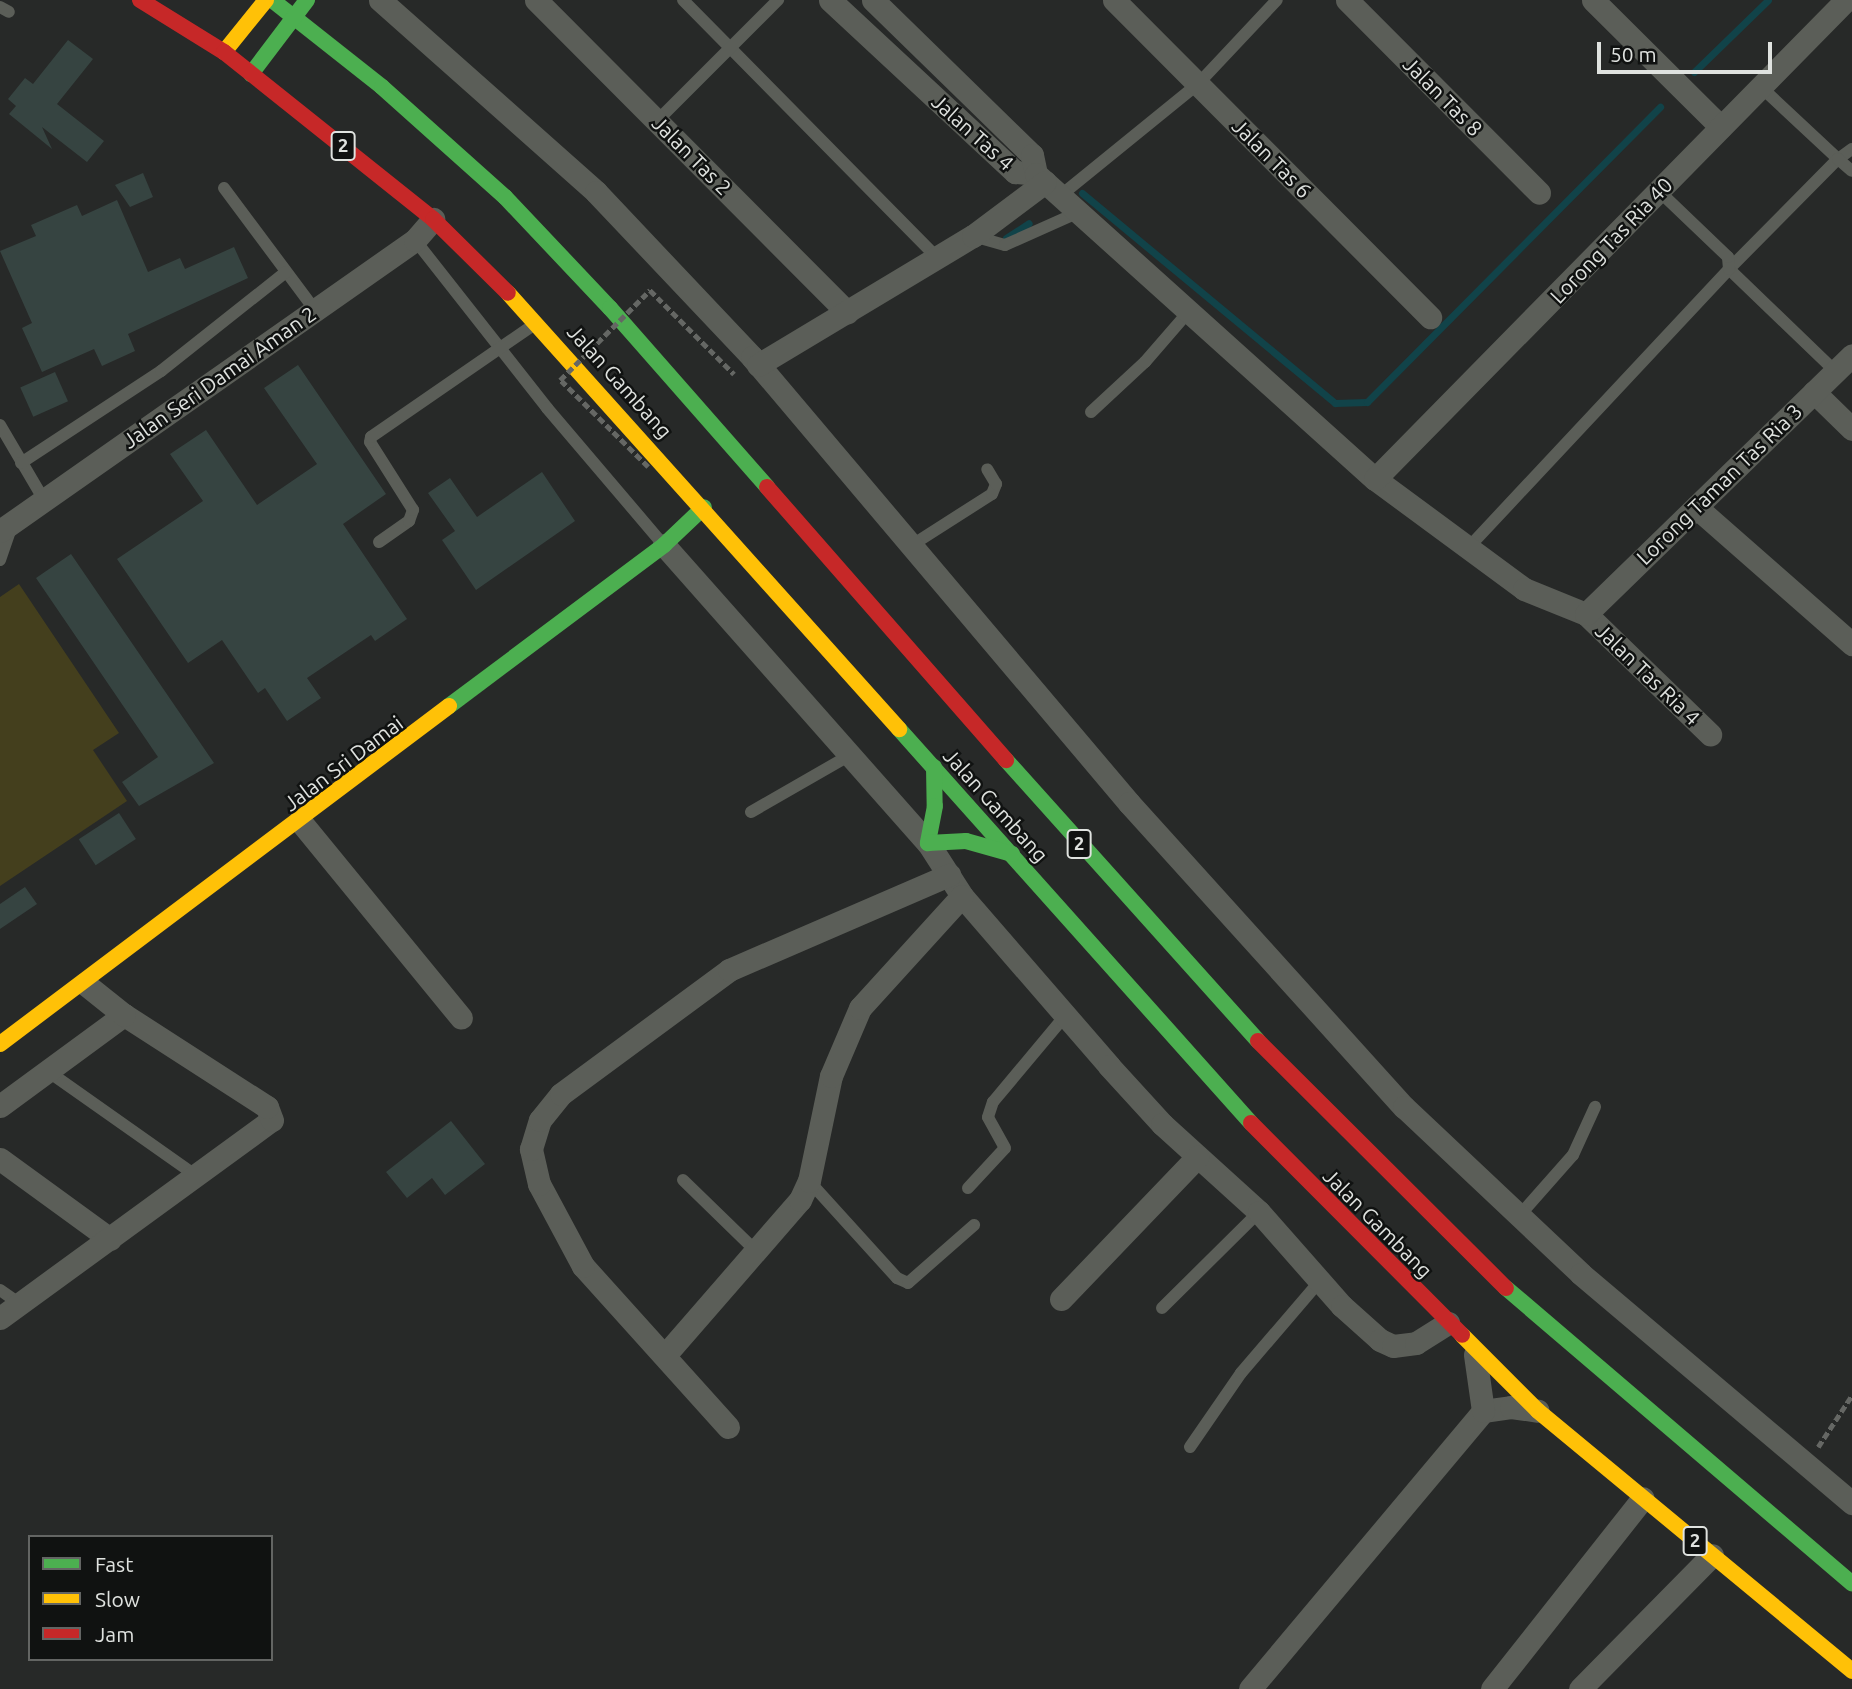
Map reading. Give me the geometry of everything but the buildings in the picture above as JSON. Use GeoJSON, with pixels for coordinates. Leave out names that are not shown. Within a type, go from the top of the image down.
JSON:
{"type":"FeatureCollection","features":[{"type":"Feature","properties":{"kind":"main road","name":"Jalan Gambang"},"geometry":{"type":"LineString","coordinates":[[140,0],[224,52],[433,219],[538,322],[1012,854],[1212,1084],[1473,1349],[1538,1411],[1852,1671]]}},
{"type":"Feature","properties":{"kind":"main road"},"geometry":{"type":"LineString","coordinates":[[224,52],[266,0]]}},
{"type":"Feature","properties":{"kind":"main road","name":"Jalan Gambang"},"geometry":{"type":"LineString","coordinates":[[272,0],[350,61],[505,197],[610,308],[1301,1089],[1490,1274],[1852,1583]]}},
{"type":"Feature","properties":{"kind":"main road"},"geometry":{"type":"LineString","coordinates":[[251,74],[307,0]]}},
{"type":"Feature","properties":{"kind":"main road"},"geometry":{"type":"LineString","coordinates":[[318,0],[318,17],[350,61]]}},
{"type":"Feature","properties":{"kind":"main road","name":"Jalan Sri Damai"},"geometry":{"type":"LineString","coordinates":[[0,1044],[85,984],[664,545],[704,507]]}},
{"type":"Feature","properties":{"kind":"main road"},"geometry":{"type":"LineString","coordinates":[[934,767],[935,806],[928,843],[966,841],[1012,854]]}},
{"type":"Feature","properties":{"kind":"street"},"geometry":{"type":"LineString","coordinates":[[380,0],[596,192],[758,365],[909,547],[1129,803],[1395,1097],[1519,1216],[1805,1466],[1852,1503]]}},
{"type":"Feature","properties":{"kind":"street","name":"Jalan Tas 2"},"geometry":{"type":"LineString","coordinates":[[536,0],[847,312]]}},
{"type":"Feature","properties":{"kind":"street","name":"Jalan Tas 4"},"geometry":{"type":"LineString","coordinates":[[830,0],[1014,172],[1047,184]]}},
{"type":"Feature","properties":{"kind":"street","name":"Jalan Tas 4"},"geometry":{"type":"LineString","coordinates":[[873,0],[1032,155],[1047,184]]}},
{"type":"Feature","properties":{"kind":"street","name":"Jalan Tas 6"},"geometry":{"type":"LineString","coordinates":[[1114,0],[1430,317]]}},
{"type":"Feature","properties":{"kind":"street","name":"Jalan Tas 8"},"geometry":{"type":"LineString","coordinates":[[1347,0],[1539,193]]}},
{"type":"Feature","properties":{"kind":"street"},"geometry":{"type":"LineString","coordinates":[[1593,0],[1720,127]]}},
{"type":"Feature","properties":{"kind":"street","name":"Lorong Tas Ria 40"},"geometry":{"type":"LineString","coordinates":[[1375,479],[1846,0]]}},
{"type":"Feature","properties":{"kind":"street"},"geometry":{"type":"LineString","coordinates":[[758,365],[973,236],[1047,184],[1375,479],[1524,590],[1587,614]]}},
{"type":"Feature","properties":{"kind":"street","name":"Jalan Seri Damai Aman 2"},"geometry":{"type":"LineString","coordinates":[[6,526],[415,240],[433,219]]}},
{"type":"Feature","properties":{"kind":"street","name":"Lorong Taman Tas Ria 3"},"geometry":{"type":"LineString","coordinates":[[1587,614],[1852,355]]}},
{"type":"Feature","properties":{"kind":"street"},"geometry":{"type":"LineString","coordinates":[[1814,392],[1852,429]]}},
{"type":"Feature","properties":{"kind":"street"},"geometry":{"type":"LineString","coordinates":[[1696,507],[1852,645]]}},
{"type":"Feature","properties":{"kind":"street"},"geometry":{"type":"LineString","coordinates":[[664,545],[852,754],[928,843],[962,896],[1065,1016],[1161,1124],[1259,1212],[1319,1282],[1380,1340],[1393,1346],[1416,1343],[1448,1323]]}},
{"type":"Feature","properties":{"kind":"street","name":"Jalan Tas Ria 4"},"geometry":{"type":"LineString","coordinates":[[1587,614],[1710,734]]}},
{"type":"Feature","properties":{"kind":"street"},"geometry":{"type":"LineString","coordinates":[[300,821],[461,1018]]}},
{"type":"Feature","properties":{"kind":"street"},"geometry":{"type":"LineString","coordinates":[[728,1427],[666,1354],[605,1294],[552,1214],[531,1149],[540,1120],[561,1094],[729,970],[949,875]]}},
{"type":"Feature","properties":{"kind":"street"},"geometry":{"type":"LineString","coordinates":[[666,1354],[800,1200],[809,1181],[831,1076],[860,1008],[962,896]]}},
{"type":"Feature","properties":{"kind":"street"},"geometry":{"type":"LineString","coordinates":[[0,1318],[272,1120],[267,1107],[124,1015],[85,984]]}},
{"type":"Feature","properties":{"kind":"street"},"geometry":{"type":"LineString","coordinates":[[0,1106],[124,1015]]}},
{"type":"Feature","properties":{"kind":"street"},"geometry":{"type":"LineString","coordinates":[[1061,1299],[1197,1157]]}},
{"type":"Feature","properties":{"kind":"street"},"geometry":{"type":"LineString","coordinates":[[0,1159],[110,1239]]}},
{"type":"Feature","properties":{"kind":"street"},"geometry":{"type":"LineString","coordinates":[[1473,1349],[1483,1411]]}},
{"type":"Feature","properties":{"kind":"street"},"geometry":{"type":"LineString","coordinates":[[1250,1689],[1483,1411],[1511,1407],[1538,1411]]}},
{"type":"Feature","properties":{"kind":"street"},"geometry":{"type":"LineString","coordinates":[[1502,1686],[1643,1498]]}},
{"type":"Feature","properties":{"kind":"street"},"geometry":{"type":"LineString","coordinates":[[1580,1689],[1712,1555]]}},
{"type":"Feature","properties":{"kind":"lane"},"geometry":{"type":"LineString","coordinates":[[683,0],[936,257]]}},
{"type":"Feature","properties":{"kind":"lane"},"geometry":{"type":"LineString","coordinates":[[658,120],[778,0]]}},
{"type":"Feature","properties":{"kind":"lane"},"geometry":{"type":"LineString","coordinates":[[1047,184],[1198,84],[1278,0]]}},
{"type":"Feature","properties":{"kind":"lane"},"geometry":{"type":"LineString","coordinates":[[1760,87],[1852,171]]}},
{"type":"Feature","properties":{"kind":"lane"},"geometry":{"type":"LineString","coordinates":[[1469,547],[1729,269],[1838,159],[1852,149]]}},
{"type":"Feature","properties":{"kind":"lane"},"geometry":{"type":"LineString","coordinates":[[223,188],[315,310]]}},
{"type":"Feature","properties":{"kind":"lane"},"geometry":{"type":"LineString","coordinates":[[1659,191],[1728,257],[1729,269],[1835,371]]}},
{"type":"Feature","properties":{"kind":"lane"},"geometry":{"type":"LineString","coordinates":[[973,236],[1005,245],[1079,212]]}},
{"type":"Feature","properties":{"kind":"lane"},"geometry":{"type":"LineString","coordinates":[[415,240],[664,545]]}},
{"type":"Feature","properties":{"kind":"lane"},"geometry":{"type":"LineString","coordinates":[[22,463],[160,371],[286,272]]}},
{"type":"Feature","properties":{"kind":"lane"},"geometry":{"type":"LineString","coordinates":[[1091,412],[1145,362],[1190,310]]}},
{"type":"Feature","properties":{"kind":"lane"},"geometry":{"type":"LineString","coordinates":[[379,542],[409,521],[413,510],[370,442],[371,437],[538,322]]}},
{"type":"Feature","properties":{"kind":"lane"},"geometry":{"type":"LineString","coordinates":[[0,425],[44,500]]}},
{"type":"Feature","properties":{"kind":"lane"},"geometry":{"type":"LineString","coordinates":[[909,547],[992,494],[996,484],[987,469]]}},
{"type":"Feature","properties":{"kind":"lane"},"geometry":{"type":"LineString","coordinates":[[0,560],[6,526]]}},
{"type":"Feature","properties":{"kind":"lane"},"geometry":{"type":"LineString","coordinates":[[751,812],[852,754]]}},
{"type":"Feature","properties":{"kind":"lane"},"geometry":{"type":"LineString","coordinates":[[968,1188],[1005,1148],[988,1117],[993,1102],[1065,1016]]}},
{"type":"Feature","properties":{"kind":"lane"},"geometry":{"type":"LineString","coordinates":[[49,1072],[195,1175]]}},
{"type":"Feature","properties":{"kind":"lane"},"geometry":{"type":"LineString","coordinates":[[1519,1216],[1569,1161],[1595,1108]]}},
{"type":"Feature","properties":{"kind":"lane"},"geometry":{"type":"LineString","coordinates":[[683,1180],[756,1251]]}},
{"type":"Feature","properties":{"kind":"lane"},"geometry":{"type":"LineString","coordinates":[[809,1181],[897,1278],[908,1283],[974,1225]]}},
{"type":"Feature","properties":{"kind":"lane"},"geometry":{"type":"LineString","coordinates":[[1162,1308],[1259,1212]]}},
{"type":"Feature","properties":{"kind":"lane"},"geometry":{"type":"LineString","coordinates":[[1190,1447],[1241,1373],[1319,1282]]}},
{"type":"Feature","properties":{"kind":"lane"},"geometry":{"type":"LineString","coordinates":[[0,1290],[20,1304]]}},
{"type":"Feature","properties":{"kind":"path"},"geometry":{"type":"LineString","coordinates":[[648,467],[560,380],[650,290],[734,374]]}},
{"type":"Feature","properties":{"kind":"path"},"geometry":{"type":"LineString","coordinates":[[1805,1466],[1852,1395]]}},
{"type":"Feature","properties":{"kind":"shaded area"},"geometry":{"type":"Polygon","coordinates":[[[19,584],[119,733],[93,750],[127,801],[0,886],[0,597],[19,584]]]}},
{"type":"Feature","properties":{"kind":"waterway"},"geometry":{"type":"LineString","coordinates":[[1694,72],[1768,0]]}},
{"type":"Feature","properties":{"kind":"waterway"},"geometry":{"type":"LineString","coordinates":[[1082,193],[1335,403],[1367,402],[1660,107]]}},
{"type":"Feature","properties":{"kind":"waterway"},"geometry":{"type":"LineString","coordinates":[[1006,238],[1029,223]]}},
{"type":"Feature","properties":{"kind":"traffic: fast"},"geometry":{"type":"LineString","coordinates":[[272,0],[382,87],[505,197],[610,308],[767,487]]}},
{"type":"Feature","properties":{"kind":"traffic: fast"},"geometry":{"type":"LineString","coordinates":[[251,74],[307,0]]}},
{"type":"Feature","properties":{"kind":"traffic: fast"},"geometry":{"type":"LineString","coordinates":[[449,706],[664,545],[704,507]]}},
{"type":"Feature","properties":{"kind":"traffic: fast"},"geometry":{"type":"LineString","coordinates":[[899,729],[1251,1123]]}},
{"type":"Feature","properties":{"kind":"traffic: fast"},"geometry":{"type":"LineString","coordinates":[[1006,760],[1258,1041]]}},
{"type":"Feature","properties":{"kind":"traffic: fast"},"geometry":{"type":"LineString","coordinates":[[934,767],[935,806],[928,843],[966,841],[1012,854]]}},
{"type":"Feature","properties":{"kind":"traffic: fast"},"geometry":{"type":"LineString","coordinates":[[1506,1288],[1852,1583]]}},
{"type":"Feature","properties":{"kind":"traffic: slow"},"geometry":{"type":"LineString","coordinates":[[224,52],[266,0]]}},
{"type":"Feature","properties":{"kind":"traffic: slow"},"geometry":{"type":"LineString","coordinates":[[508,293],[899,729]]}},
{"type":"Feature","properties":{"kind":"traffic: slow"},"geometry":{"type":"LineString","coordinates":[[0,1044],[449,706]]}},
{"type":"Feature","properties":{"kind":"traffic: slow"},"geometry":{"type":"LineString","coordinates":[[1462,1335],[1538,1411],[1852,1671]]}},
{"type":"Feature","properties":{"kind":"traffic: jam"},"geometry":{"type":"LineString","coordinates":[[140,0],[224,52],[433,219],[508,293]]}},
{"type":"Feature","properties":{"kind":"traffic: jam"},"geometry":{"type":"LineString","coordinates":[[767,487],[1006,760]]}},
{"type":"Feature","properties":{"kind":"traffic: jam"},"geometry":{"type":"LineString","coordinates":[[1258,1041],[1506,1288]]}},
{"type":"Feature","properties":{"kind":"traffic: jam"},"geometry":{"type":"LineString","coordinates":[[1251,1123],[1462,1335]]}}]}
